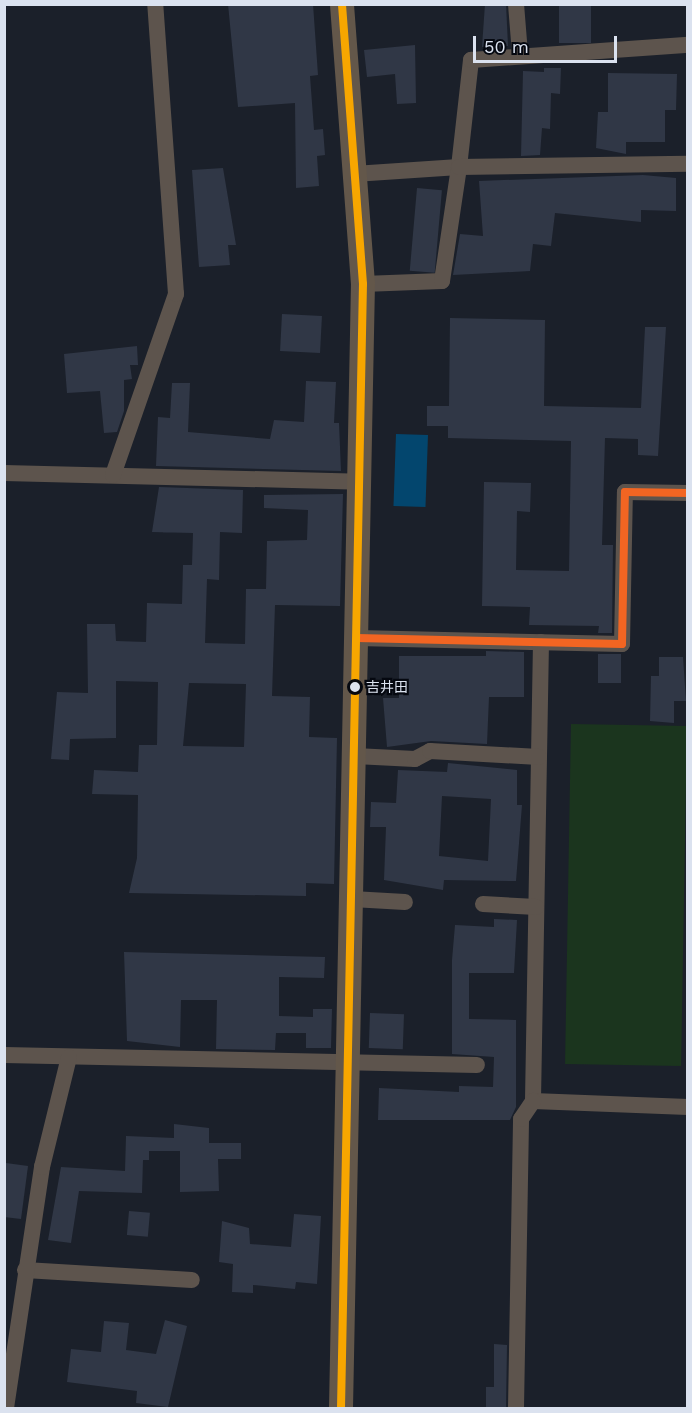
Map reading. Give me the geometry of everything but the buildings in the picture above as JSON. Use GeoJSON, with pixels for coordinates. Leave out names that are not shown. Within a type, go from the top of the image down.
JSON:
{"type":"FeatureCollection","features":[{"type":"Feature","properties":{"kind":"street"},"geometry":{"type":"LineString","coordinates":[[113,475],[176,294],[155,4]]}},
{"type":"Feature","properties":{"kind":"street"},"geometry":{"type":"LineString","coordinates":[[341,1408],[363,284],[342,4]]}},
{"type":"Feature","properties":{"kind":"street"},"geometry":{"type":"LineString","coordinates":[[516,4],[520,54]]}},
{"type":"Feature","properties":{"kind":"street"},"geometry":{"type":"LineString","coordinates":[[363,284],[442,281],[459,167],[471,60],[520,54],[687,45]]}},
{"type":"Feature","properties":{"kind":"street"},"geometry":{"type":"LineString","coordinates":[[354,174],[459,167],[687,164]]}},
{"type":"Feature","properties":{"kind":"street"},"geometry":{"type":"LineString","coordinates":[[4,473],[360,482]]}},
{"type":"Feature","properties":{"kind":"street"},"geometry":{"type":"LineString","coordinates":[[357,638],[622,644],[626,492],[687,493]]}},
{"type":"Feature","properties":{"kind":"street"},"geometry":{"type":"LineString","coordinates":[[516,1408],[521,1119],[533,1101],[541,642]]}},
{"type":"Feature","properties":{"kind":"street"},"geometry":{"type":"LineString","coordinates":[[355,756],[416,759],[430,751],[539,757]]}},
{"type":"Feature","properties":{"kind":"street"},"geometry":{"type":"LineString","coordinates":[[352,899],[405,902]]}},
{"type":"Feature","properties":{"kind":"street"},"geometry":{"type":"LineString","coordinates":[[483,904],[536,907]]}},
{"type":"Feature","properties":{"kind":"street"},"geometry":{"type":"LineString","coordinates":[[4,1055],[477,1065]]}},
{"type":"Feature","properties":{"kind":"street"},"geometry":{"type":"LineString","coordinates":[[6,1408],[9,1353],[69,1057]]}},
{"type":"Feature","properties":{"kind":"street"},"geometry":{"type":"LineString","coordinates":[[533,1101],[687,1107]]}},
{"type":"Feature","properties":{"kind":"street"},"geometry":{"type":"LineString","coordinates":[[25,1270],[192,1280]]}},
{"type":"Feature","properties":{"kind":"green space"},"geometry":{"type":"Polygon","coordinates":[[[571,724],[687,726],[681,1066],[565,1064],[571,724]]]}},
{"type":"Feature","properties":{"kind":"water"},"geometry":{"type":"Polygon","coordinates":[[[396,434],[428,435],[425,507],[393,506],[396,434]]]}},
{"type":"Feature","properties":{"kind":"transit line"},"geometry":{"type":"LineString","coordinates":[[341,1408],[363,284],[342,4]]}},
{"type":"Feature","properties":{"kind":"transit line"},"geometry":{"type":"LineString","coordinates":[[357,638],[622,644],[625,492],[688,493]]}},
{"type":"Feature","properties":{"kind":"place","name":"吉井田"},"geometry":{"type":"Point","coordinates":[355,687]}}]}
